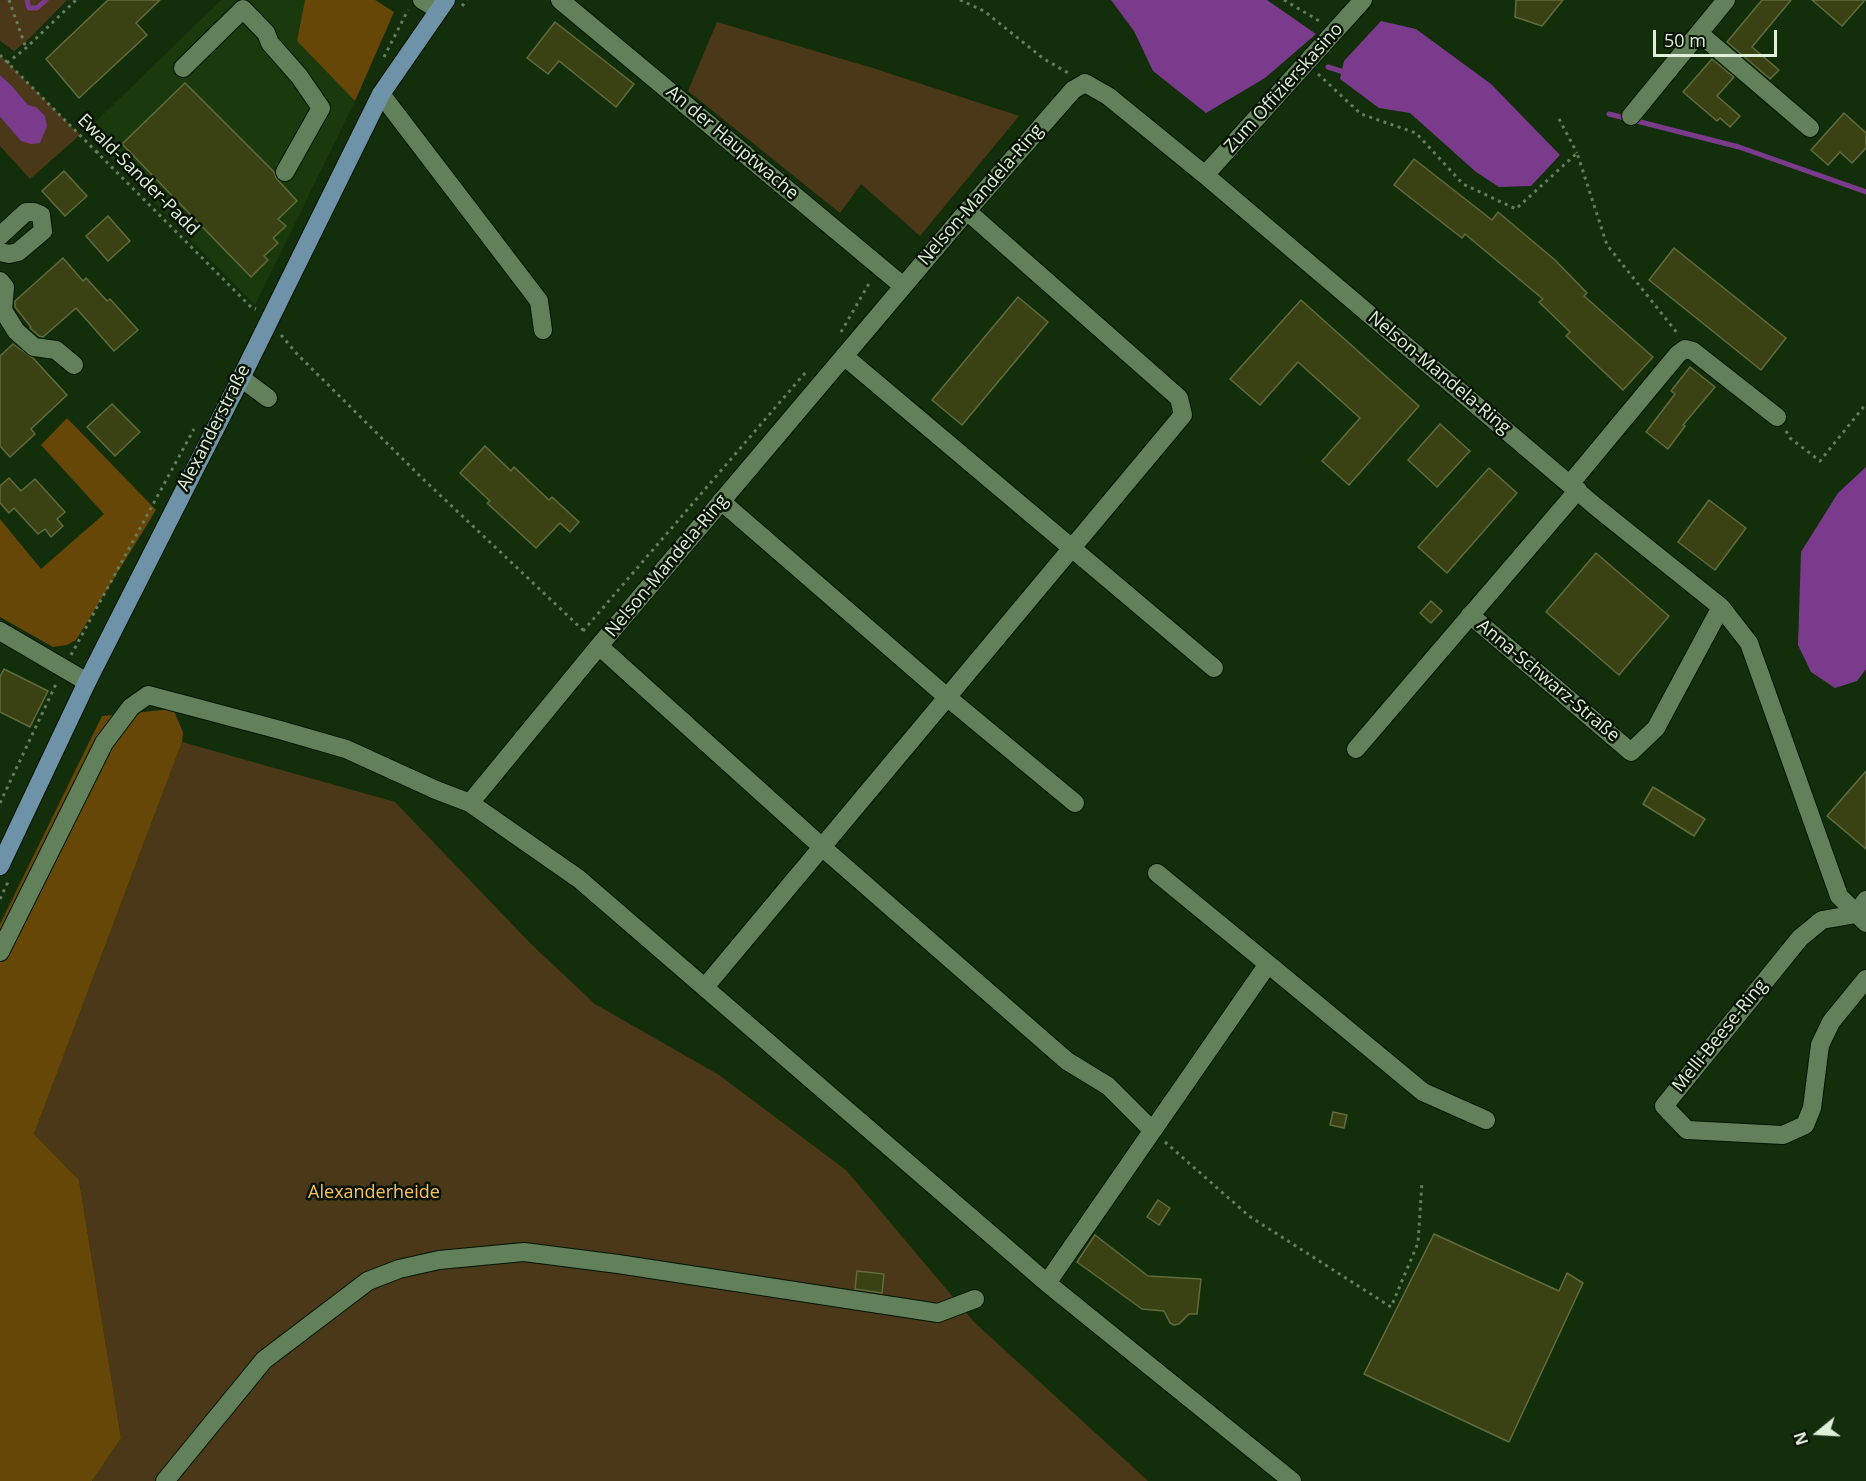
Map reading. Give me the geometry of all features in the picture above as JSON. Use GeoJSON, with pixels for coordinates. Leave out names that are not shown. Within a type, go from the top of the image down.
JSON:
{"type":"FeatureCollection","features":[{"type":"Feature","properties":{"kind":"main road","name":"Alexanderstraße"},"geometry":{"type":"LineString","coordinates":[[0,866],[87,682],[381,94],[442,5]]}},
{"type":"Feature","properties":{"kind":"street"},"geometry":{"type":"LineString","coordinates":[[422,0],[442,5]]}},
{"type":"Feature","properties":{"kind":"street","name":"An der Hauptwache"},"geometry":{"type":"LineString","coordinates":[[560,0],[903,286]]}},
{"type":"Feature","properties":{"kind":"street","name":"Zum Offizierskasino"},"geometry":{"type":"LineString","coordinates":[[1205,175],[1363,0]]}},
{"type":"Feature","properties":{"kind":"street"},"geometry":{"type":"LineString","coordinates":[[1631,116],[1726,0]]}},
{"type":"Feature","properties":{"kind":"street"},"geometry":{"type":"LineString","coordinates":[[183,68],[243,9],[266,33],[270,42],[321,108],[285,172]]}},
{"type":"Feature","properties":{"kind":"street"},"geometry":{"type":"LineString","coordinates":[[1699,33],[1810,128]]}},
{"type":"Feature","properties":{"kind":"street","name":"Nelson-Mandela-Ring"},"geometry":{"type":"LineString","coordinates":[[470,803],[599,646],[967,211],[1073,90],[1085,83],[1108,96],[1205,175],[1574,487],[1721,607],[1749,643],[1839,896],[1863,912]]}},
{"type":"Feature","properties":{"kind":"street"},"geometry":{"type":"LineString","coordinates":[[381,94],[539,301],[543,330]]}},
{"type":"Feature","properties":{"kind":"street"},"geometry":{"type":"LineString","coordinates":[[705,987],[1183,415],[1179,399],[967,211]]}},
{"type":"Feature","properties":{"kind":"street"},"geometry":{"type":"LineString","coordinates":[[0,236],[26,212],[41,215],[44,231],[18,252],[9,254],[0,252]]}},
{"type":"Feature","properties":{"kind":"street"},"geometry":{"type":"LineString","coordinates":[[0,281],[5,287],[3,310],[16,331],[34,347],[56,350],[74,365]]}},
{"type":"Feature","properties":{"kind":"street"},"geometry":{"type":"LineString","coordinates":[[1356,749],[1470,615],[1678,354],[1685,349],[1693,351],[1777,417]]}},
{"type":"Feature","properties":{"kind":"street"},"geometry":{"type":"LineString","coordinates":[[844,356],[1214,668]]}},
{"type":"Feature","properties":{"kind":"street"},"geometry":{"type":"LineString","coordinates":[[241,378],[268,398]]}},
{"type":"Feature","properties":{"kind":"street"},"geometry":{"type":"LineString","coordinates":[[721,501],[947,697],[1075,803]]}},
{"type":"Feature","properties":{"kind":"street","name":"Anna-Schwarz-Straße"},"geometry":{"type":"LineString","coordinates":[[1470,615],[1631,752],[1656,728],[1721,607]]}},
{"type":"Feature","properties":{"kind":"street"},"geometry":{"type":"LineString","coordinates":[[0,631],[87,682]]}},
{"type":"Feature","properties":{"kind":"street"},"geometry":{"type":"LineString","coordinates":[[599,646],[822,848],[1067,1061],[1108,1086],[1147,1125]]}},
{"type":"Feature","properties":{"kind":"street"},"geometry":{"type":"LineString","coordinates":[[0,952],[104,743],[131,707],[147,695],[346,749],[470,803],[579,879],[1047,1283],[1292,1481]]}},
{"type":"Feature","properties":{"kind":"street"},"geometry":{"type":"LineString","coordinates":[[1157,873],[1423,1092],[1486,1120]]}},
{"type":"Feature","properties":{"kind":"street","name":"Melli-Beese-Ring"},"geometry":{"type":"LineString","coordinates":[[1863,912],[1822,920],[1800,938],[1664,1106],[1687,1130],[1783,1135],[1805,1125],[1812,1108],[1820,1045],[1831,1022],[1866,980]]}},
{"type":"Feature","properties":{"kind":"street"},"geometry":{"type":"LineString","coordinates":[[1047,1283],[1268,964]]}},
{"type":"Feature","properties":{"kind":"street"},"geometry":{"type":"LineString","coordinates":[[165,1481],[264,1360],[368,1281],[399,1269],[439,1260],[524,1252],[618,1264],[938,1313],[975,1299]]}},
{"type":"Feature","properties":{"kind":"path"},"geometry":{"type":"LineString","coordinates":[[9,0],[26,48]]}},
{"type":"Feature","properties":{"kind":"path"},"geometry":{"type":"LineString","coordinates":[[7,63],[76,0]]}},
{"type":"Feature","properties":{"kind":"path"},"geometry":{"type":"LineString","coordinates":[[381,62],[413,0]]}},
{"type":"Feature","properties":{"kind":"path"},"geometry":{"type":"LineString","coordinates":[[960,0],[984,11],[1044,59],[1085,83]]}},
{"type":"Feature","properties":{"kind":"path"},"geometry":{"type":"LineString","coordinates":[[1284,0],[1336,31]]}},
{"type":"Feature","properties":{"kind":"path","name":"Ewald-Sander-Padd"},"geometry":{"type":"LineString","coordinates":[[0,55],[252,308],[259,309]]}},
{"type":"Feature","properties":{"kind":"path"},"geometry":{"type":"LineString","coordinates":[[1307,63],[1361,114],[1416,133],[1463,184],[1516,209],[1577,153]]}},
{"type":"Feature","properties":{"kind":"path"},"geometry":{"type":"LineString","coordinates":[[1559,119],[1577,153],[1607,244],[1676,330],[1685,349]]}},
{"type":"Feature","properties":{"kind":"path"},"geometry":{"type":"LineString","coordinates":[[96,153],[110,140]]}},
{"type":"Feature","properties":{"kind":"path"},"geometry":{"type":"LineString","coordinates":[[834,340],[842,331],[879,266]]}},
{"type":"Feature","properties":{"kind":"path"},"geometry":{"type":"LineString","coordinates":[[277,332],[422,478],[599,646]]}},
{"type":"Feature","properties":{"kind":"path"},"geometry":{"type":"LineString","coordinates":[[583,631],[811,366]]}},
{"type":"Feature","properties":{"kind":"path"},"geometry":{"type":"LineString","coordinates":[[1777,417],[1790,438],[1820,461],[1866,404]]}},
{"type":"Feature","properties":{"kind":"path"},"geometry":{"type":"LineString","coordinates":[[0,803],[64,668],[197,424]]}},
{"type":"Feature","properties":{"kind":"path"},"geometry":{"type":"LineString","coordinates":[[1147,1125],[1249,1216],[1391,1308],[1418,1243],[1422,1182]]}},
{"type":"Feature","properties":{"kind":"shaded area"},"geometry":{"type":"Polygon","coordinates":[[[221,0],[305,0],[297,41],[355,101],[255,305],[85,132],[221,0]]]}},
{"type":"Feature","properties":{"kind":"shaded area"},"geometry":{"type":"Polygon","coordinates":[[[305,0],[375,0],[394,12],[355,101],[297,41],[305,0]]]}},
{"type":"Feature","properties":{"kind":"shaded area"},"geometry":{"type":"Polygon","coordinates":[[[1111,0],[1267,0],[1316,34],[1265,78],[1206,113],[1153,71],[1134,31],[1111,0]]]}},
{"type":"Feature","properties":{"kind":"shaded area"},"geometry":{"type":"Polygon","coordinates":[[[1381,21],[1416,29],[1491,84],[1560,155],[1531,186],[1499,187],[1476,172],[1410,113],[1379,108],[1340,79],[1344,61],[1381,21]]]}},
{"type":"Feature","properties":{"kind":"shaded area"},"geometry":{"type":"Polygon","coordinates":[[[0,75],[28,105],[36,107],[45,116],[47,126],[40,143],[31,144],[21,141],[0,117],[0,75]]]}},
{"type":"Feature","properties":{"kind":"shaded area"},"geometry":{"type":"Polygon","coordinates":[[[67,418],[156,510],[76,640],[67,645],[53,647],[0,617],[0,519],[41,569],[104,514],[41,445],[67,418]]]}},
{"type":"Feature","properties":{"kind":"shaded area"},"geometry":{"type":"Polygon","coordinates":[[[1866,467],[1866,669],[1857,681],[1835,688],[1811,672],[1798,645],[1801,552],[1838,493],[1866,467]]]}},
{"type":"Feature","properties":{"kind":"shaded area"},"geometry":{"type":"Polygon","coordinates":[[[173,709],[183,732],[182,742],[34,1134],[79,1180],[121,1438],[92,1481],[0,1481],[0,924],[102,716],[173,709]]]}},
{"type":"Feature","properties":{"kind":"green space"},"geometry":{"type":"Polygon","coordinates":[[[0,0],[67,0],[14,51],[0,41],[0,0]]]}},
{"type":"Feature","properties":{"kind":"green space"},"geometry":{"type":"Polygon","coordinates":[[[717,22],[876,69],[1019,116],[920,236],[861,184],[840,213],[688,91],[717,22]]]}},
{"type":"Feature","properties":{"kind":"green space"},"geometry":{"type":"Polygon","coordinates":[[[0,55],[80,135],[30,179],[0,146],[0,117],[21,141],[28,105],[0,75],[0,55]]]}},
{"type":"Feature","properties":{"kind":"green space","name":"Alexanderheide"},"geometry":{"type":"Polygon","coordinates":[[[182,742],[395,802],[532,945],[595,1004],[719,1075],[846,1170],[974,1322],[1148,1481],[92,1481],[121,1438],[79,1180],[34,1134],[182,742]]]}},
{"type":"Feature","properties":{"kind":"building"},"geometry":{"type":"Polygon","coordinates":[[[108,0],[160,0],[136,23],[147,35],[79,98],[46,59],[108,0]]]}},
{"type":"Feature","properties":{"kind":"building"},"geometry":{"type":"Polygon","coordinates":[[[1516,0],[1563,0],[1542,26],[1515,17],[1516,0]]]}},
{"type":"Feature","properties":{"kind":"building"},"geometry":{"type":"Polygon","coordinates":[[[1762,0],[1791,0],[1752,47],[1779,70],[1770,79],[1727,42],[1762,0]]]}},
{"type":"Feature","properties":{"kind":"building"},"geometry":{"type":"Polygon","coordinates":[[[1812,0],[1865,0],[1842,26],[1812,0]]]}},
{"type":"Feature","properties":{"kind":"building"},"geometry":{"type":"Polygon","coordinates":[[[555,22],[634,84],[616,107],[559,61],[548,74],[527,58],[555,22]]]}},
{"type":"Feature","properties":{"kind":"building"},"geometry":{"type":"Polygon","coordinates":[[[1712,59],[1734,77],[1717,96],[1740,116],[1730,127],[1720,118],[1717,121],[1683,92],[1712,59]]]}},
{"type":"Feature","properties":{"kind":"building"},"geometry":{"type":"Polygon","coordinates":[[[185,83],[274,172],[276,178],[297,201],[278,219],[286,226],[273,238],[278,243],[264,256],[268,260],[251,277],[122,144],[185,83]]]}},
{"type":"Feature","properties":{"kind":"building"},"geometry":{"type":"Polygon","coordinates":[[[1844,113],[1866,133],[1866,148],[1852,163],[1840,152],[1828,165],[1811,150],[1844,113]]]}},
{"type":"Feature","properties":{"kind":"building"},"geometry":{"type":"Polygon","coordinates":[[[1414,159],[1492,220],[1498,212],[1555,260],[1587,293],[1584,296],[1653,357],[1623,390],[1566,336],[1570,332],[1539,302],[1543,299],[1465,234],[1462,238],[1394,185],[1414,159]]]}},
{"type":"Feature","properties":{"kind":"building"},"geometry":{"type":"Polygon","coordinates":[[[64,171],[87,196],[65,216],[42,191],[64,171]]]}},
{"type":"Feature","properties":{"kind":"building"},"geometry":{"type":"Polygon","coordinates":[[[108,216],[130,241],[108,261],[86,236],[108,216]]]}},
{"type":"Feature","properties":{"kind":"building"},"geometry":{"type":"Polygon","coordinates":[[[1674,248],[1786,338],[1761,370],[1649,280],[1674,248]]]}},
{"type":"Feature","properties":{"kind":"building"},"geometry":{"type":"Polygon","coordinates":[[[63,258],[83,281],[86,278],[107,301],[110,299],[138,330],[114,351],[76,308],[43,337],[30,328],[15,307],[15,301],[63,258]]]}},
{"type":"Feature","properties":{"kind":"building"},"geometry":{"type":"Polygon","coordinates":[[[1018,297],[1048,322],[962,425],[932,400],[1018,297]]]}},
{"type":"Feature","properties":{"kind":"building"},"geometry":{"type":"Polygon","coordinates":[[[1301,300],[1419,406],[1349,485],[1322,461],[1360,418],[1298,362],[1260,405],[1230,379],[1301,300]]]}},
{"type":"Feature","properties":{"kind":"building"},"geometry":{"type":"Polygon","coordinates":[[[13,344],[33,358],[67,395],[31,429],[35,434],[10,457],[0,446],[0,356],[13,344]]]}},
{"type":"Feature","properties":{"kind":"building"},"geometry":{"type":"Polygon","coordinates":[[[1690,367],[1715,387],[1683,425],[1685,426],[1668,449],[1646,432],[1675,394],[1671,391],[1690,367]]]}},
{"type":"Feature","properties":{"kind":"building"},"geometry":{"type":"Polygon","coordinates":[[[112,404],[140,432],[115,456],[87,427],[112,404]]]}},
{"type":"Feature","properties":{"kind":"building"},"geometry":{"type":"Polygon","coordinates":[[[1440,424],[1470,451],[1437,487],[1408,460],[1440,424]]]}},
{"type":"Feature","properties":{"kind":"building"},"geometry":{"type":"Polygon","coordinates":[[[485,446],[511,471],[514,467],[549,500],[552,497],[579,522],[570,532],[560,523],[536,548],[487,503],[490,501],[460,473],[485,446]]]}},
{"type":"Feature","properties":{"kind":"building"},"geometry":{"type":"Polygon","coordinates":[[[1489,468],[1517,493],[1447,573],[1418,547],[1489,468]]]}},
{"type":"Feature","properties":{"kind":"building"},"geometry":{"type":"Polygon","coordinates":[[[9,478],[21,491],[35,479],[65,512],[57,519],[63,526],[51,537],[45,529],[38,534],[14,508],[9,513],[0,503],[0,486],[9,478]]]}},
{"type":"Feature","properties":{"kind":"building"},"geometry":{"type":"Polygon","coordinates":[[[1709,500],[1746,528],[1715,570],[1678,542],[1709,500]]]}},
{"type":"Feature","properties":{"kind":"building"},"geometry":{"type":"Polygon","coordinates":[[[1596,553],[1669,616],[1619,675],[1546,612],[1596,553]]]}},
{"type":"Feature","properties":{"kind":"building"},"geometry":{"type":"Polygon","coordinates":[[[1431,601],[1442,611],[1431,623],[1420,613],[1431,601]]]}},
{"type":"Feature","properties":{"kind":"building"},"geometry":{"type":"Polygon","coordinates":[[[4,669],[48,691],[30,727],[0,712],[0,677],[4,669]]]}},
{"type":"Feature","properties":{"kind":"building"},"geometry":{"type":"Polygon","coordinates":[[[1866,771],[1866,849],[1827,816],[1866,771]]]}},
{"type":"Feature","properties":{"kind":"building"},"geometry":{"type":"Polygon","coordinates":[[[1653,787],[1705,819],[1694,836],[1643,804],[1653,787]]]}},
{"type":"Feature","properties":{"kind":"building"},"geometry":{"type":"Polygon","coordinates":[[[1333,1112],[1347,1115],[1344,1128],[1330,1125],[1333,1112]]]}},
{"type":"Feature","properties":{"kind":"building"},"geometry":{"type":"Polygon","coordinates":[[[1158,1200],[1170,1208],[1159,1225],[1147,1217],[1158,1200]]]}},
{"type":"Feature","properties":{"kind":"building"},"geometry":{"type":"Polygon","coordinates":[[[1434,1234],[1559,1291],[1567,1273],[1583,1283],[1509,1442],[1364,1374],[1434,1234]]]}},
{"type":"Feature","properties":{"kind":"building"},"geometry":{"type":"Polygon","coordinates":[[[1095,1235],[1148,1276],[1201,1279],[1197,1314],[1189,1314],[1179,1324],[1174,1325],[1170,1323],[1164,1311],[1142,1309],[1077,1262],[1095,1235]]]}},
{"type":"Feature","properties":{"kind":"building"},"geometry":{"type":"Polygon","coordinates":[[[857,1271],[884,1274],[882,1293],[855,1289],[857,1271]]]}},
{"type":"Feature","properties":{"kind":"waterway"},"geometry":{"type":"LineString","coordinates":[[27,0],[29,8],[37,8],[46,0]]}},
{"type":"Feature","properties":{"kind":"waterway"},"geometry":{"type":"LineString","coordinates":[[1328,67],[1347,73]]}},
{"type":"Feature","properties":{"kind":"waterway"},"geometry":{"type":"LineString","coordinates":[[1609,114],[1739,147],[1866,192]]}}]}
